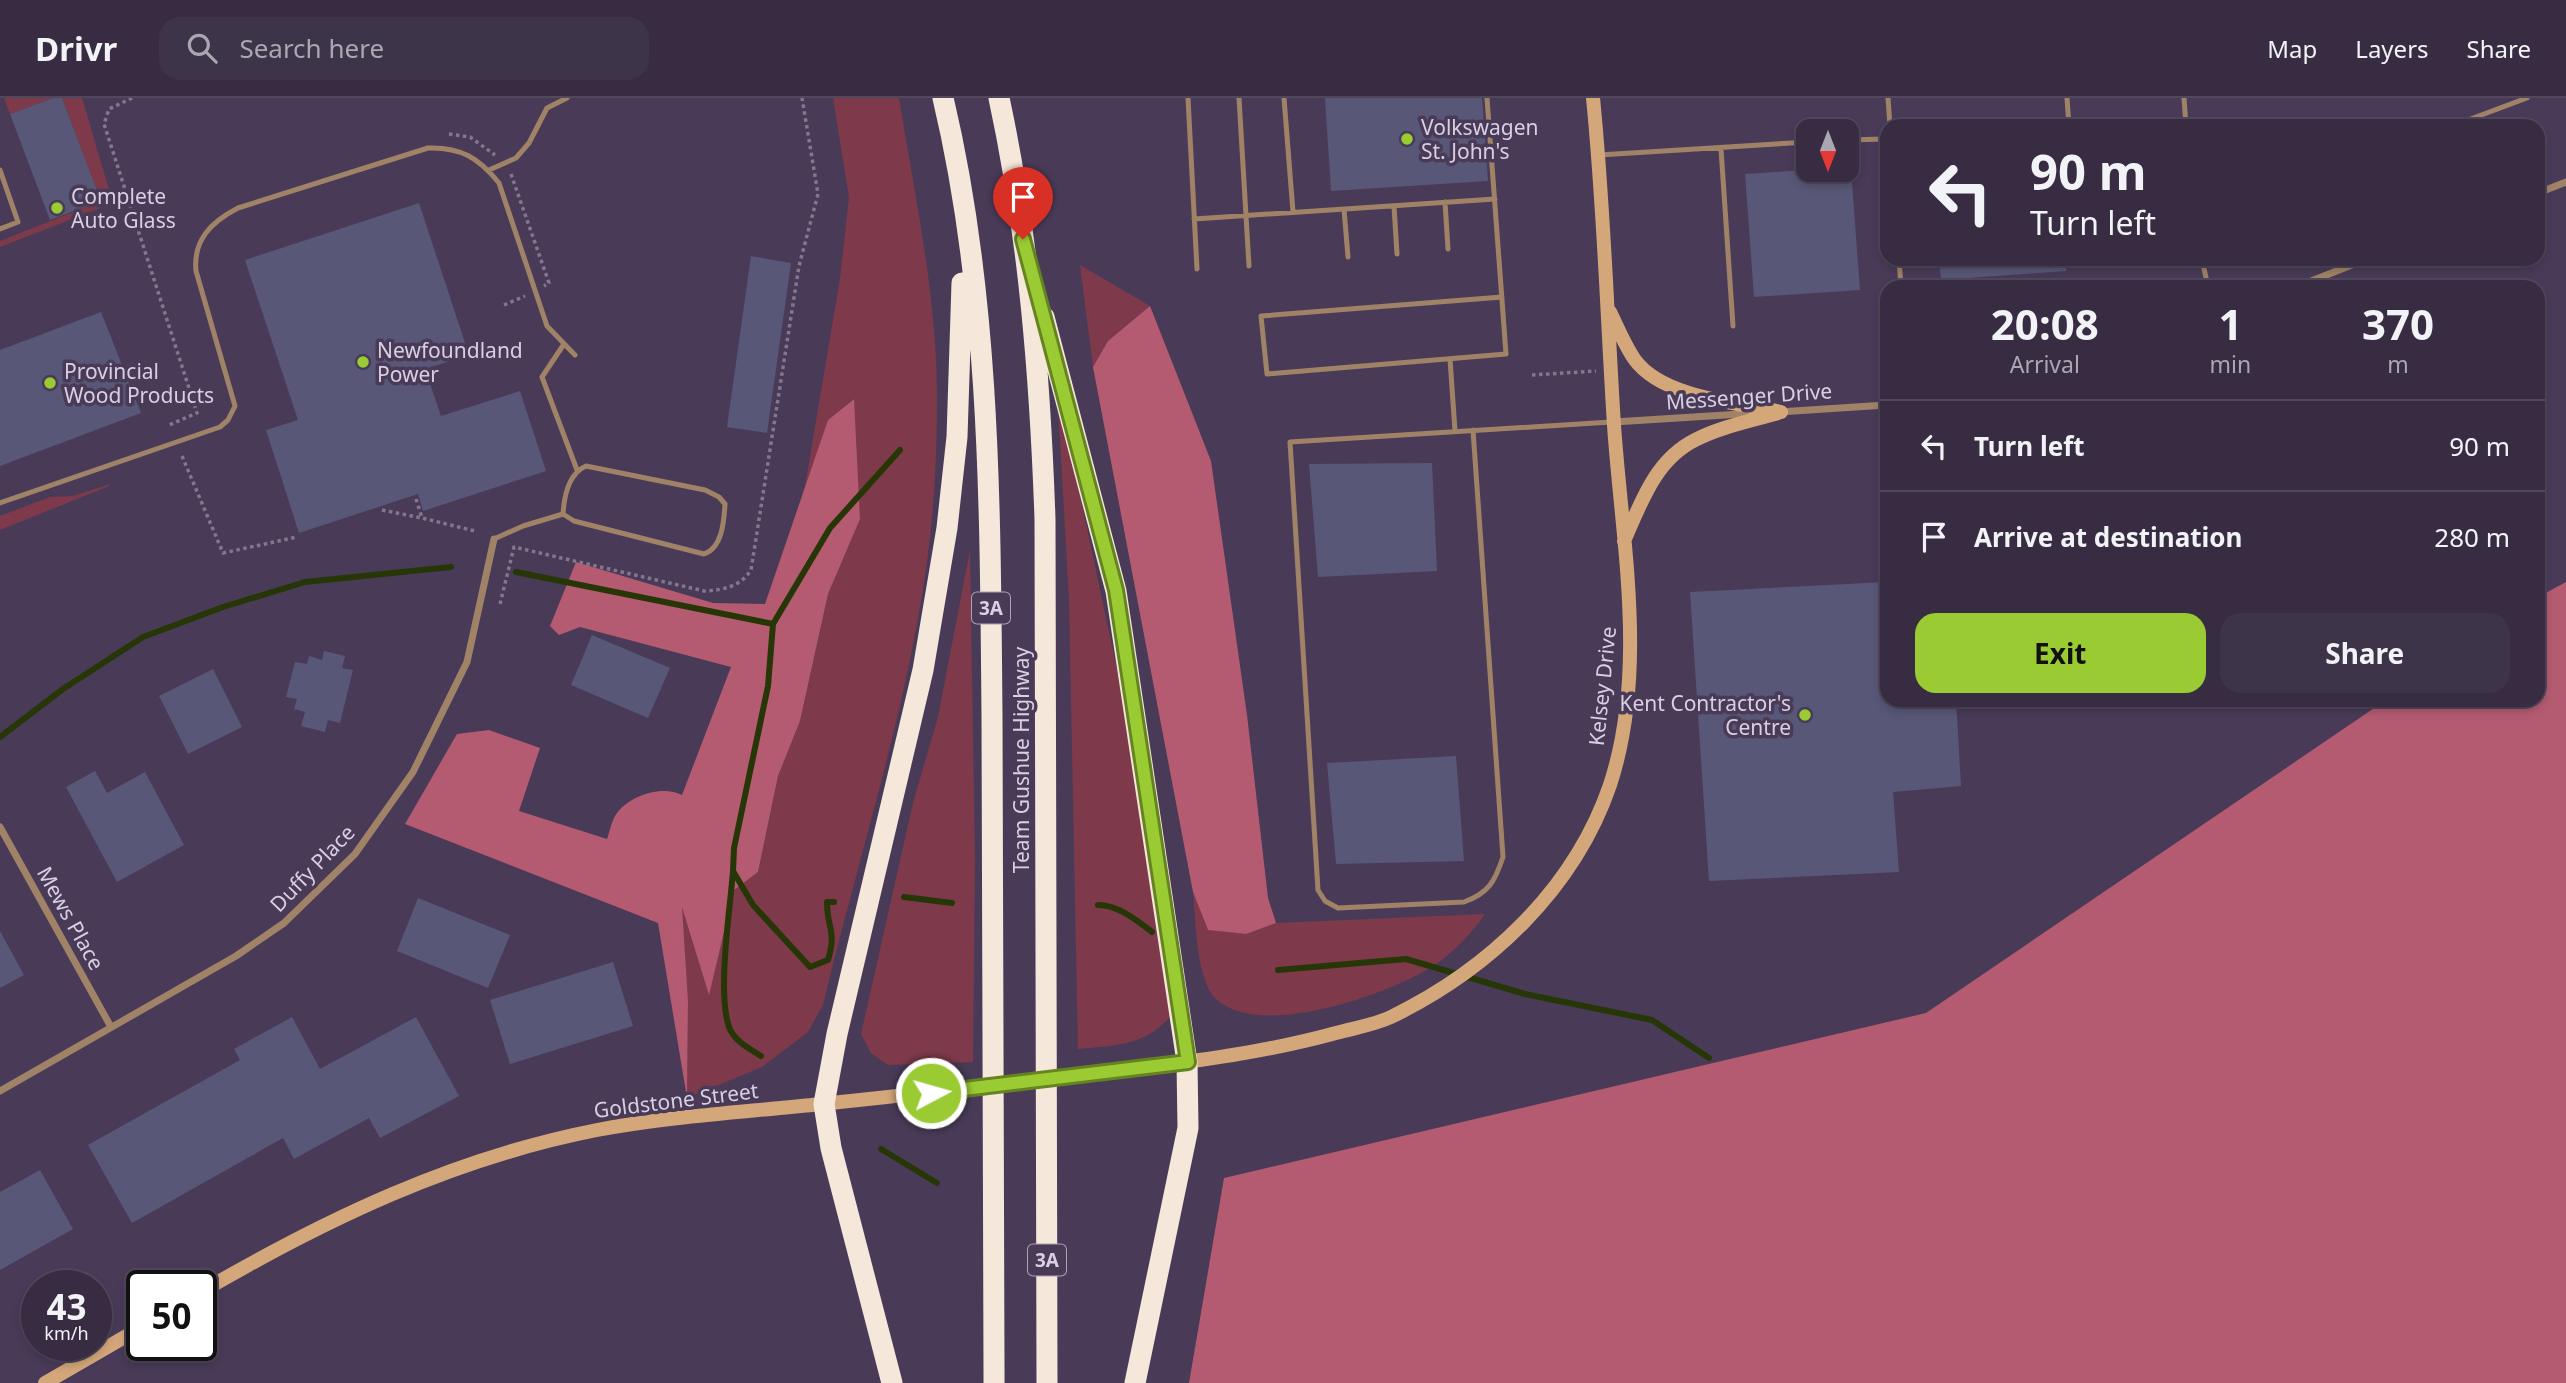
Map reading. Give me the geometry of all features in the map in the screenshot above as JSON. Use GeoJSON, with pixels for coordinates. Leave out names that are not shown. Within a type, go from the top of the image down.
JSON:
{"type":"FeatureCollection","features":[{"type":"Feature","properties":{"kind":"highway","name":"Team Gushue Highway"},"geometry":{"type":"LineString","coordinates":[[943,98],[963,211],[978,334],[986,457],[991,604],[995,1144],[993,1383]]}},
{"type":"Feature","properties":{"kind":"highway","name":"Team Gushue Highway"},"geometry":{"type":"LineString","coordinates":[[999,98],[1035,330],[1045,505],[1046,1383]]}},
{"type":"Feature","properties":{"kind":"highway"},"geometry":{"type":"LineString","coordinates":[[892,1383],[831,1148],[824,1104],[837,1034],[923,670],[947,528],[957,437],[963,211]]}},
{"type":"Feature","properties":{"kind":"highway"},"geometry":{"type":"LineString","coordinates":[[1023,239],[1116,590],[1188,1062],[1188,1128],[1135,1383]]}},
{"type":"Feature","properties":{"kind":"main road","name":"Kelsey Drive"},"geometry":{"type":"LineString","coordinates":[[1188,1062],[1285,1047],[1386,1020],[1458,978],[1517,933],[1556,886],[1589,832],[1610,784],[1623,729],[1630,625],[1593,98]]}},
{"type":"Feature","properties":{"kind":"main road"},"geometry":{"type":"LineString","coordinates":[[1606,305],[1635,360],[1654,376],[1696,395],[1782,412]]}},
{"type":"Feature","properties":{"kind":"main road"},"geometry":{"type":"LineString","coordinates":[[1624,542],[1654,477],[1679,450],[1695,440],[1782,412]]}},
{"type":"Feature","properties":{"kind":"main road","name":"Goldstone Street"},"geometry":{"type":"LineString","coordinates":[[217,1283],[313,1230],[372,1202],[452,1168],[503,1152],[626,1126],[1188,1062]]}},
{"type":"Feature","properties":{"kind":"main road"},"geometry":{"type":"LineString","coordinates":[[45,1383],[126,1336]]}},
{"type":"Feature","properties":{"kind":"street"},"geometry":{"type":"LineString","coordinates":[[2545,190],[2566,182]]}},
{"type":"Feature","properties":{"kind":"street"},"geometry":{"type":"LineString","coordinates":[[2314,280],[2349,266]]}},
{"type":"Feature","properties":{"kind":"street","name":"Messenger Drive"},"geometry":{"type":"LineString","coordinates":[[1614,422],[1880,405]]}},
{"type":"Feature","properties":{"kind":"street","name":"Duffy Place"},"geometry":{"type":"LineString","coordinates":[[0,1091],[236,956],[284,923],[355,854],[413,772],[467,662],[495,538]]}},
{"type":"Feature","properties":{"kind":"street","name":"Mews Place"},"geometry":{"type":"LineString","coordinates":[[0,827],[111,1027]]}},
{"type":"Feature","properties":{"kind":"lane"},"geometry":{"type":"LineString","coordinates":[[489,170],[516,158],[529,144],[547,108],[567,98]]}},
{"type":"Feature","properties":{"kind":"lane"},"geometry":{"type":"LineString","coordinates":[[1188,98],[1197,269]]}},
{"type":"Feature","properties":{"kind":"lane"},"geometry":{"type":"LineString","coordinates":[[1239,98],[1249,266]]}},
{"type":"Feature","properties":{"kind":"lane"},"geometry":{"type":"LineString","coordinates":[[1284,98],[1293,212]]}},
{"type":"Feature","properties":{"kind":"lane"},"geometry":{"type":"LineString","coordinates":[[1487,98],[1495,199],[1502,297],[1506,354],[1267,374],[1261,316],[1502,297]]}},
{"type":"Feature","properties":{"kind":"lane"},"geometry":{"type":"LineString","coordinates":[[1888,98],[1890,119]]}},
{"type":"Feature","properties":{"kind":"lane"},"geometry":{"type":"LineString","coordinates":[[2067,98],[2068,119]]}},
{"type":"Feature","properties":{"kind":"lane"},"geometry":{"type":"LineString","coordinates":[[2184,98],[2186,119]]}},
{"type":"Feature","properties":{"kind":"lane"},"geometry":{"type":"LineString","coordinates":[[2471,119],[2527,98]]}},
{"type":"Feature","properties":{"kind":"lane"},"geometry":{"type":"LineString","coordinates":[[1859,140],[1880,139]]}},
{"type":"Feature","properties":{"kind":"lane"},"geometry":{"type":"LineString","coordinates":[[1599,155],[1796,143]]}},
{"type":"Feature","properties":{"kind":"lane"},"geometry":{"type":"LineString","coordinates":[[0,503],[220,427],[228,420],[235,406],[233,390],[200,290],[195,259],[201,239],[220,217],[238,208],[428,148],[460,150],[489,170],[506,199],[547,326],[575,355]]}},
{"type":"Feature","properties":{"kind":"lane"},"geometry":{"type":"LineString","coordinates":[[1721,149],[1733,326]]}},
{"type":"Feature","properties":{"kind":"lane"},"geometry":{"type":"LineString","coordinates":[[0,170],[18,222],[0,229]]}},
{"type":"Feature","properties":{"kind":"lane"},"geometry":{"type":"LineString","coordinates":[[1194,219],[1495,199]]}},
{"type":"Feature","properties":{"kind":"lane"},"geometry":{"type":"LineString","coordinates":[[1445,202],[1448,249]]}},
{"type":"Feature","properties":{"kind":"lane"},"geometry":{"type":"LineString","coordinates":[[1394,206],[1397,254]]}},
{"type":"Feature","properties":{"kind":"lane"},"geometry":{"type":"LineString","coordinates":[[1344,209],[1348,257]]}},
{"type":"Feature","properties":{"kind":"lane"},"geometry":{"type":"LineString","coordinates":[[564,344],[542,377],[577,470]]}},
{"type":"Feature","properties":{"kind":"lane"},"geometry":{"type":"LineString","coordinates":[[1450,359],[1455,431]]}},
{"type":"Feature","properties":{"kind":"lane"},"geometry":{"type":"LineString","coordinates":[[1472,430],[1503,857],[1495,883],[1481,896],[1464,902],[1338,908],[1325,901],[1318,890],[1290,442],[1455,431],[1472,430],[1614,422]]}},
{"type":"Feature","properties":{"kind":"lane"},"geometry":{"type":"LineString","coordinates":[[495,538],[563,514],[574,521],[694,552],[713,551],[717,544],[725,504],[719,497],[705,490],[586,466],[577,470],[564,497],[563,514]]}},
{"type":"Feature","properties":{"kind":"path"},"geometry":{"type":"LineString","coordinates":[[132,98],[109,109],[104,124],[197,413],[169,425]]}},
{"type":"Feature","properties":{"kind":"path"},"geometry":{"type":"LineString","coordinates":[[500,604],[514,547],[704,591],[734,586],[745,579],[751,570],[799,266],[818,194],[802,98]]}},
{"type":"Feature","properties":{"kind":"path"},"geometry":{"type":"LineString","coordinates":[[1532,375],[1612,370]]}},
{"type":"Feature","properties":{"kind":"path"},"geometry":{"type":"LineString","coordinates":[[182,456],[223,553],[297,537]]}},
{"type":"Feature","properties":{"kind":"path"},"geometry":{"type":"LineString","coordinates":[[416,499],[422,518]]}},
{"type":"Feature","properties":{"kind":"path"},"geometry":{"type":"LineString","coordinates":[[382,510],[475,531]]}},
{"type":"Feature","properties":{"kind":"shaded area"},"geometry":{"type":"Polygon","coordinates":[[[4,98],[53,98],[10,114],[4,98]]]}},
{"type":"Feature","properties":{"kind":"shaded area"},"geometry":{"type":"Polygon","coordinates":[[[62,98],[82,98],[113,203],[0,247],[0,241],[101,201],[62,98]]]}},
{"type":"Feature","properties":{"kind":"shaded area"},"geometry":{"type":"Polygon","coordinates":[[[833,98],[899,98],[924,247],[936,360],[936,453],[929,546],[897,720],[823,1005],[808,1032],[762,1067],[687,1098],[688,1001],[681,902],[709,993],[734,890],[758,872],[778,776],[800,721],[828,594],[860,519],[853,399],[828,420],[803,498],[840,279],[849,197],[833,98]]]}},
{"type":"Feature","properties":{"kind":"shaded area"},"geometry":{"type":"Polygon","coordinates":[[[1080,265],[1150,306],[1108,341],[1093,367],[1080,265]]]}},
{"type":"Feature","properties":{"kind":"shaded area"},"geometry":{"type":"Polygon","coordinates":[[[1150,306],[1211,461],[1247,715],[1268,898],[1276,923],[1246,934],[1208,930],[1193,892],[1093,367],[1108,341],[1150,306]]]}},
{"type":"Feature","properties":{"kind":"shaded area"},"geometry":{"type":"Polygon","coordinates":[[[1057,387],[1119,679],[1175,1011],[1154,1031],[1132,1042],[1078,1049],[1069,600],[1057,387]]]}},
{"type":"Feature","properties":{"kind":"shaded area"},"geometry":{"type":"Polygon","coordinates":[[[854,399],[860,519],[828,594],[800,721],[778,776],[758,872],[734,890],[709,995],[682,907],[688,1001],[687,1098],[658,923],[405,824],[457,734],[489,730],[540,748],[519,811],[607,839],[615,816],[630,801],[656,792],[682,795],[731,667],[580,627],[559,635],[550,626],[576,562],[713,603],[765,604],[828,420],[854,399]]]}},
{"type":"Feature","properties":{"kind":"shaded area"},"geometry":{"type":"Polygon","coordinates":[[[110,484],[0,530],[0,516],[50,497],[73,496],[110,484]]]}},
{"type":"Feature","properties":{"kind":"shaded area"},"geometry":{"type":"Polygon","coordinates":[[[970,550],[975,860],[973,1062],[888,1065],[871,1053],[861,1034],[913,803],[938,717],[970,550]]]}},
{"type":"Feature","properties":{"kind":"shaded area"},"geometry":{"type":"Polygon","coordinates":[[[2566,582],[2566,1383],[1189,1383],[1224,1178],[1926,1013],[2376,707],[2545,707],[2545,593],[2566,582]]]}},
{"type":"Feature","properties":{"kind":"shaded area"},"geometry":{"type":"Polygon","coordinates":[[[1193,892],[1208,930],[1246,934],[1276,923],[1485,914],[1463,941],[1443,959],[1416,976],[1360,999],[1328,1008],[1295,1014],[1265,1015],[1238,1011],[1217,1000],[1210,991],[1198,950],[1193,892]]]}},
{"type":"Feature","properties":{"kind":"building"},"geometry":{"type":"Polygon","coordinates":[[[53,98],[62,98],[101,201],[50,220],[10,114],[53,98]]]}},
{"type":"Feature","properties":{"kind":"building","name":"Volkswagen St. John's"},"geometry":{"type":"Polygon","coordinates":[[[1325,98],[1482,98],[1488,181],[1331,191],[1325,98]]]}},
{"type":"Feature","properties":{"kind":"building"},"geometry":{"type":"Polygon","coordinates":[[[1796,171],[1796,182],[1852,182],[1860,290],[1754,297],[1745,174],[1796,171]]]}},
{"type":"Feature","properties":{"kind":"building","name":"Newfoundland Power"},"geometry":{"type":"Polygon","coordinates":[[[419,203],[469,355],[425,369],[441,416],[520,391],[546,471],[423,511],[418,494],[299,533],[266,430],[298,420],[245,260],[419,203]]]}},
{"type":"Feature","properties":{"kind":"building"},"geometry":{"type":"Polygon","coordinates":[[[751,256],[791,263],[767,433],[727,427],[751,256]]]}},
{"type":"Feature","properties":{"kind":"building"},"geometry":{"type":"Polygon","coordinates":[[[1940,266],[2066,266],[2066,271],[1941,280],[1940,266]]]}},
{"type":"Feature","properties":{"kind":"building"},"geometry":{"type":"Polygon","coordinates":[[[101,312],[141,413],[0,466],[0,350],[101,312]]]}},
{"type":"Feature","properties":{"kind":"building"},"geometry":{"type":"Polygon","coordinates":[[[1432,463],[1437,571],[1318,577],[1309,464],[1432,463]]]}},
{"type":"Feature","properties":{"kind":"building"},"geometry":{"type":"Polygon","coordinates":[[[1880,582],[1880,707],[1956,707],[1961,786],[1893,792],[1899,872],[1709,881],[1690,592],[1880,582]]]}},
{"type":"Feature","properties":{"kind":"building"},"geometry":{"type":"Polygon","coordinates":[[[592,635],[670,668],[648,718],[571,685],[592,635]]]}},
{"type":"Feature","properties":{"kind":"building"},"geometry":{"type":"Polygon","coordinates":[[[324,651],[345,656],[342,668],[353,670],[340,723],[328,720],[325,732],[301,726],[305,712],[294,709],[297,699],[286,697],[295,662],[307,664],[309,656],[322,660],[324,651]]]}},
{"type":"Feature","properties":{"kind":"building"},"geometry":{"type":"Polygon","coordinates":[[[213,669],[242,727],[188,754],[159,696],[213,669]]]}},
{"type":"Feature","properties":{"kind":"building"},"geometry":{"type":"Polygon","coordinates":[[[1456,756],[1464,861],[1336,864],[1327,763],[1456,756]]]}},
{"type":"Feature","properties":{"kind":"building"},"geometry":{"type":"Polygon","coordinates":[[[95,771],[107,793],[145,772],[184,845],[117,882],[66,787],[95,771]]]}},
{"type":"Feature","properties":{"kind":"building"},"geometry":{"type":"Polygon","coordinates":[[[418,898],[510,935],[488,988],[397,951],[418,898]]]}},
{"type":"Feature","properties":{"kind":"building"},"geometry":{"type":"Polygon","coordinates":[[[0,931],[24,975],[0,988],[0,931]]]}},
{"type":"Feature","properties":{"kind":"building"},"geometry":{"type":"Polygon","coordinates":[[[613,962],[633,1026],[510,1064],[490,1000],[613,962]]]}},
{"type":"Feature","properties":{"kind":"building"},"geometry":{"type":"Polygon","coordinates":[[[292,1017],[320,1069],[416,1017],[459,1096],[380,1138],[369,1118],[294,1159],[283,1138],[132,1223],[88,1145],[240,1060],[234,1049],[292,1017]]]}},
{"type":"Feature","properties":{"kind":"building"},"geometry":{"type":"Polygon","coordinates":[[[40,1170],[73,1229],[0,1270],[0,1192],[40,1170]]]}},
{"type":"Feature","properties":{"kind":"waterway"},"geometry":{"type":"LineString","coordinates":[[516,572],[773,624],[830,528],[900,450]]}},
{"type":"Feature","properties":{"kind":"waterway"},"geometry":{"type":"LineString","coordinates":[[0,737],[63,689],[143,637],[223,607],[305,582],[451,567]]}},
{"type":"Feature","properties":{"kind":"waterway"},"geometry":{"type":"LineString","coordinates":[[773,624],[768,686],[734,848],[733,871],[753,905],[810,967],[828,960],[832,936],[827,902],[834,902]]}},
{"type":"Feature","properties":{"kind":"waterway"},"geometry":{"type":"LineString","coordinates":[[733,871],[724,972],[726,1012],[729,1027],[735,1036],[761,1056]]}},
{"type":"Feature","properties":{"kind":"waterway"},"geometry":{"type":"LineString","coordinates":[[904,897],[952,903]]}},
{"type":"Feature","properties":{"kind":"waterway"},"geometry":{"type":"LineString","coordinates":[[1098,905],[1120,910],[1152,932]]}},
{"type":"Feature","properties":{"kind":"waterway"},"geometry":{"type":"LineString","coordinates":[[1278,970],[1406,959],[1525,994],[1652,1020],[1709,1058]]}},
{"type":"Feature","properties":{"kind":"waterway"},"geometry":{"type":"LineString","coordinates":[[881,1149],[937,1183]]}},
{"type":"Feature","properties":{"kind":"place","name":"Volkswagen St. John's"},"geometry":{"type":"Point","coordinates":[1407,139]}},
{"type":"Feature","properties":{"kind":"place","name":"Complete Auto Glass"},"geometry":{"type":"Point","coordinates":[57,208]}},
{"type":"Feature","properties":{"kind":"place","name":"Newfoundland Power"},"geometry":{"type":"Point","coordinates":[363,362]}},
{"type":"Feature","properties":{"kind":"place","name":"Provincial Wood Products"},"geometry":{"type":"Point","coordinates":[50,383]}},
{"type":"Feature","properties":{"kind":"place","name":"Kent Contractor's Centre"},"geometry":{"type":"Point","coordinates":[1805,715]}},
{"type":"Feature","properties":{"kind":"route"},"geometry":{"type":"LineString","coordinates":[[931,1093],[1188,1062],[1116,590],[1023,239]]}}]}
